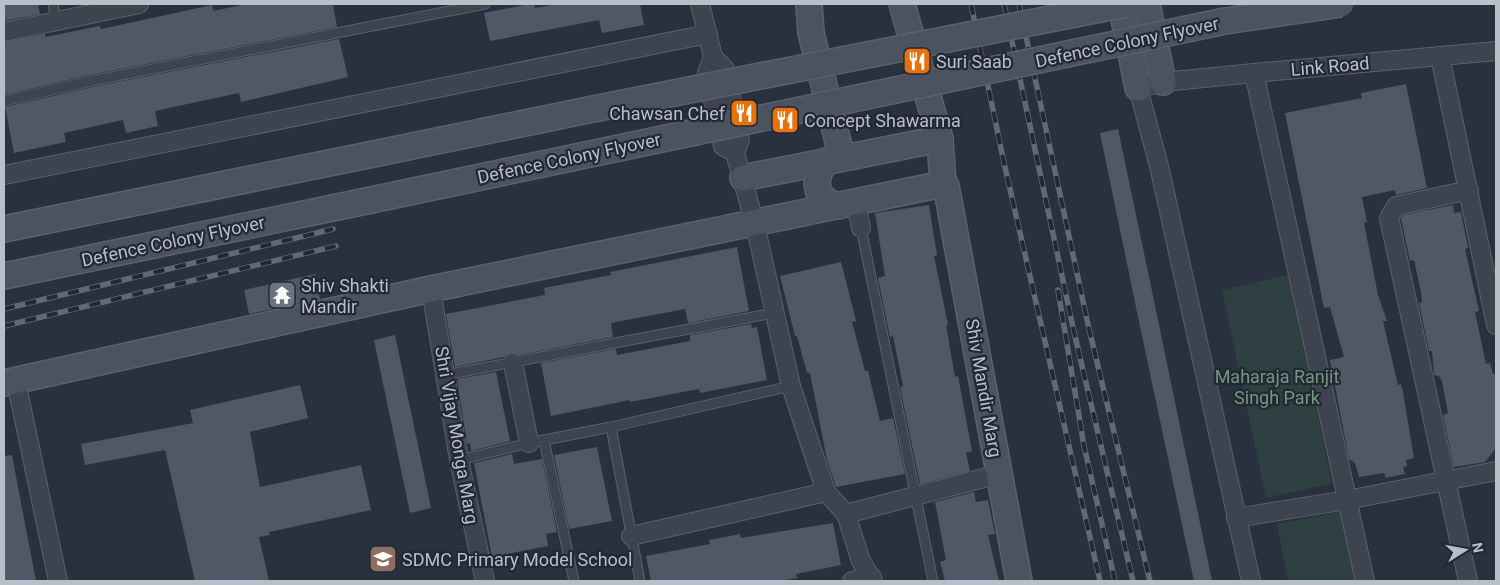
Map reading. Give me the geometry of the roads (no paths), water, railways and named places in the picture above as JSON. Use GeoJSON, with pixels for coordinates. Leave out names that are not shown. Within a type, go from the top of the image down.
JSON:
{"type":"FeatureCollection","features":[{"type":"Feature","properties":{"kind":"main road"},"geometry":{"type":"LineString","coordinates":[[809,4],[811,33],[834,159]]}},
{"type":"Feature","properties":{"kind":"main road","name":"Shiv Mandir Marg"},"geometry":{"type":"LineString","coordinates":[[902,4],[940,139],[946,190],[1019,581]]}},
{"type":"Feature","properties":{"kind":"main road"},"geometry":{"type":"LineString","coordinates":[[1121,4],[1138,88]]}},
{"type":"Feature","properties":{"kind":"main road"},"geometry":{"type":"LineString","coordinates":[[4,229],[598,108],[1126,4]]}},
{"type":"Feature","properties":{"kind":"main road"},"geometry":{"type":"LineString","coordinates":[[1147,4],[1163,82]]}},
{"type":"Feature","properties":{"kind":"main road","name":"Defence Colony Flyover"},"geometry":{"type":"LineString","coordinates":[[4,276],[1225,21],[1341,4]]}},
{"type":"Feature","properties":{"kind":"main road"},"geometry":{"type":"LineString","coordinates":[[743,178],[940,139]]}},
{"type":"Feature","properties":{"kind":"main road"},"geometry":{"type":"LineString","coordinates":[[834,159],[817,176],[819,194],[825,202],[847,205]]}},
{"type":"Feature","properties":{"kind":"main road"},"geometry":{"type":"LineString","coordinates":[[10,382],[431,289],[847,205],[946,190]]}},
{"type":"Feature","properties":{"kind":"street"},"geometry":{"type":"LineString","coordinates":[[4,32],[54,12],[139,4]]}},
{"type":"Feature","properties":{"kind":"street"},"geometry":{"type":"LineString","coordinates":[[700,4],[713,57],[725,69],[740,140],[735,154],[755,224],[791,386],[826,492],[846,514],[860,561],[872,579],[852,581]]}},
{"type":"Feature","properties":{"kind":"street"},"geometry":{"type":"LineString","coordinates":[[4,175],[708,34]]}},
{"type":"Feature","properties":{"kind":"street","name":"Link Road"},"geometry":{"type":"LineString","coordinates":[[1138,88],[1163,82],[1496,50]]}},
{"type":"Feature","properties":{"kind":"street"},"geometry":{"type":"LineString","coordinates":[[1440,56],[1469,190],[1492,283],[1496,325]]}},
{"type":"Feature","properties":{"kind":"street"},"geometry":{"type":"LineString","coordinates":[[1254,73],[1366,581]]}},
{"type":"Feature","properties":{"kind":"street"},"geometry":{"type":"LineString","coordinates":[[1138,88],[1159,166],[1251,581]]}},
{"type":"Feature","properties":{"kind":"street"},"geometry":{"type":"LineString","coordinates":[[1468,581],[1389,218],[1396,206],[1469,190]]}},
{"type":"Feature","properties":{"kind":"street"},"geometry":{"type":"LineString","coordinates":[[847,205],[861,228]]}},
{"type":"Feature","properties":{"kind":"street","name":"Shri Vijay Monga Marg"},"geometry":{"type":"LineString","coordinates":[[431,289],[459,460],[485,581]]}},
{"type":"Feature","properties":{"kind":"street"},"geometry":{"type":"LineString","coordinates":[[513,363],[536,441]]}},
{"type":"Feature","properties":{"kind":"street"},"geometry":{"type":"LineString","coordinates":[[10,382],[58,581]]}},
{"type":"Feature","properties":{"kind":"street"},"geometry":{"type":"LineString","coordinates":[[1236,518],[1347,500],[1496,472]]}},
{"type":"Feature","properties":{"kind":"street"},"geometry":{"type":"LineString","coordinates":[[846,514],[999,474]]}},
{"type":"Feature","properties":{"kind":"street"},"geometry":{"type":"LineString","coordinates":[[631,536],[826,492]]}},
{"type":"Feature","properties":{"kind":"lane"},"geometry":{"type":"LineString","coordinates":[[4,101],[96,80],[485,4]]}},
{"type":"Feature","properties":{"kind":"lane"},"geometry":{"type":"LineString","coordinates":[[861,228],[933,581]]}},
{"type":"Feature","properties":{"kind":"lane"},"geometry":{"type":"LineString","coordinates":[[445,375],[774,313]]}},
{"type":"Feature","properties":{"kind":"lane"},"geometry":{"type":"LineString","coordinates":[[459,460],[536,441],[611,427],[791,386]]}},
{"type":"Feature","properties":{"kind":"lane"},"geometry":{"type":"LineString","coordinates":[[611,427],[640,581]]}},
{"type":"Feature","properties":{"kind":"lane"},"geometry":{"type":"LineString","coordinates":[[536,441],[574,581]]}},
{"type":"Feature","properties":{"kind":"railway"},"geometry":{"type":"LineString","coordinates":[[971,4],[1004,163],[1100,581]]}},
{"type":"Feature","properties":{"kind":"railway"},"geometry":{"type":"LineString","coordinates":[[1004,4],[1074,332],[1133,581]]}},
{"type":"Feature","properties":{"kind":"railway"},"geometry":{"type":"LineString","coordinates":[[1019,4],[1089,329],[1150,581]]}},
{"type":"Feature","properties":{"kind":"railway"},"geometry":{"type":"LineString","coordinates":[[4,309],[333,229]]}},
{"type":"Feature","properties":{"kind":"railway"},"geometry":{"type":"LineString","coordinates":[[4,326],[336,246]]}},
{"type":"Feature","properties":{"kind":"railway"},"geometry":{"type":"LineString","coordinates":[[1058,290],[1084,446],[1115,581]]}},
{"type":"Feature","properties":{"kind":"place","name":"Suri Saab"},"geometry":{"type":"Point","coordinates":[917,61]}},
{"type":"Feature","properties":{"kind":"place","name":"Chawsan Chef"},"geometry":{"type":"Point","coordinates":[744,113]}},
{"type":"Feature","properties":{"kind":"place","name":"Concept Shawarma"},"geometry":{"type":"Point","coordinates":[785,120]}},
{"type":"Feature","properties":{"kind":"place","name":"Shiv Shakti Mandir"},"geometry":{"type":"Point","coordinates":[282,295]}},
{"type":"Feature","properties":{"kind":"place","name":"SDMC Primary Model School"},"geometry":{"type":"Point","coordinates":[383,559]}},
{"type":"Feature","properties":{"kind":"park label","name":"Maharaja Ranjit Singh Park"},"geometry":{"type":"Point","coordinates":[1277,386]}}]}
